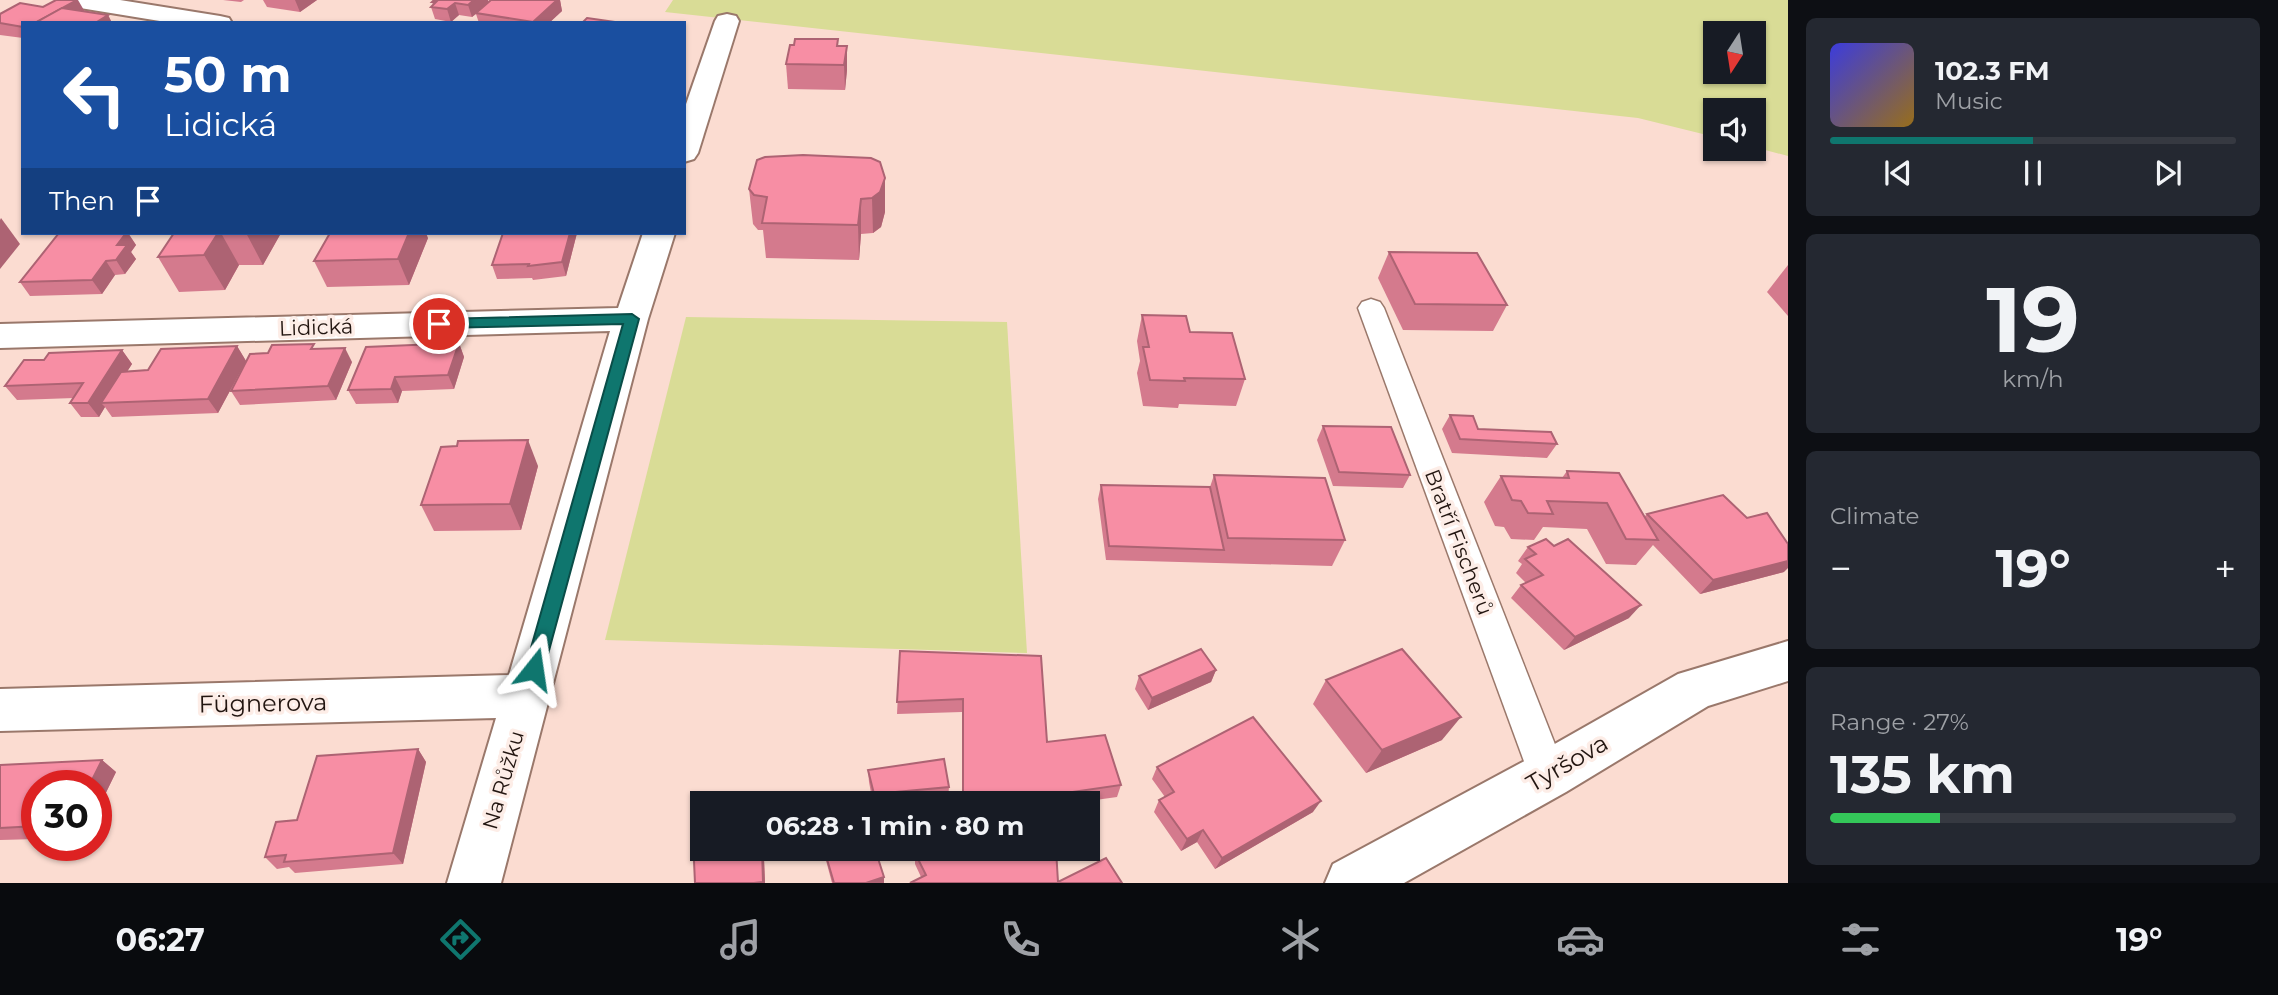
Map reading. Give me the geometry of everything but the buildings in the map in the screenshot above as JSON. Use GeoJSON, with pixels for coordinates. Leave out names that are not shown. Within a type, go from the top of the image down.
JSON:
{"type":"FeatureCollection","features":[{"type":"Feature","properties":{"kind":"street"},"geometry":{"type":"LineString","coordinates":[[74,0],[207,21]]}},
{"type":"Feature","properties":{"kind":"street"},"geometry":{"type":"LineString","coordinates":[[686,141],[693,97],[727,21]]}},
{"type":"Feature","properties":{"kind":"street","name":"Na Růžku"},"geometry":{"type":"LineString","coordinates":[[474,883],[632,319],[658,235]]}},
{"type":"Feature","properties":{"kind":"street","name":"Lidická"},"geometry":{"type":"LineString","coordinates":[[0,336],[632,319]]}},
{"type":"Feature","properties":{"kind":"street","name":"Tyršova"},"geometry":{"type":"LineString","coordinates":[[1352,883],[1548,775],[1695,689],[1788,661]]}},
{"type":"Feature","properties":{"kind":"street","name":"Fügnerova"},"geometry":{"type":"LineString","coordinates":[[0,710],[527,696]]}},
{"type":"Feature","properties":{"kind":"lane","name":"Bratří Fischerů"},"geometry":{"type":"LineString","coordinates":[[1371,308],[1548,775]]}},
{"type":"Feature","properties":{"kind":"green space"},"geometry":{"type":"Polygon","coordinates":[[[673,0],[1788,0],[1788,156],[1766,150],[1766,98],[1703,98],[1703,134],[1638,118],[665,12],[673,0]]]}},
{"type":"Feature","properties":{"kind":"green space"},"geometry":{"type":"Polygon","coordinates":[[[686,317],[1007,322],[1027,653],[605,640],[686,317]]]}},
{"type":"Feature","properties":{"kind":"route"},"geometry":{"type":"LineString","coordinates":[[439,324],[632,319],[534,669]]}}]}
